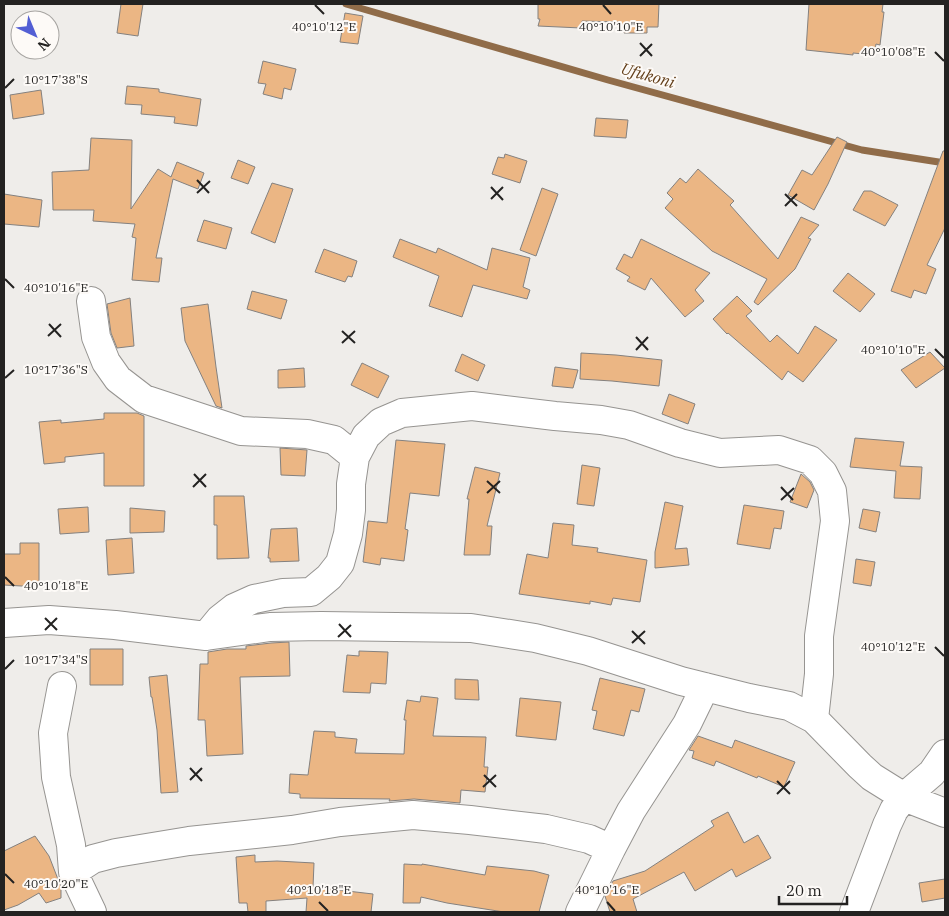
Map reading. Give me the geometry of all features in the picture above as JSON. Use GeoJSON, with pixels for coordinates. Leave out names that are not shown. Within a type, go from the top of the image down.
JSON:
{"type":"FeatureCollection","features":[{"type":"Feature","properties":{"kind":"street"},"geometry":{"type":"LineString","coordinates":[[91,301],[96,337],[106,362],[118,379],[144,398],[241,431],[307,434],[334,440],[356,458]]}},
{"type":"Feature","properties":{"kind":"street"},"geometry":{"type":"LineString","coordinates":[[206,636],[220,619],[234,608],[254,599],[283,593],[311,592],[329,578],[340,563],[348,534],[351,510],[351,484],[356,458],[366,436],[380,422],[402,413],[472,406],[601,420],[628,425],[680,443],[720,453],[780,450],[810,460],[823,473],[832,491],[836,520],[819,636],[819,674],[814,719]]}},
{"type":"Feature","properties":{"kind":"street"},"geometry":{"type":"LineString","coordinates":[[4,623],[48,620],[115,625],[206,636],[270,627],[471,628],[535,638],[588,652],[681,681],[789,706],[814,719],[872,777],[904,797],[945,813]]}},
{"type":"Feature","properties":{"kind":"street"},"geometry":{"type":"LineString","coordinates":[[62,686],[53,733],[56,777],[71,845],[73,872],[92,912]]}},
{"type":"Feature","properties":{"kind":"street"},"geometry":{"type":"LineString","coordinates":[[580,912],[630,811],[687,724],[705,687]]}},
{"type":"Feature","properties":{"kind":"street"},"geometry":{"type":"LineString","coordinates":[[854,912],[894,810],[904,797],[932,773],[945,754]]}},
{"type":"Feature","properties":{"kind":"street"},"geometry":{"type":"LineString","coordinates":[[73,872],[93,860],[116,853],[189,841],[413,815],[546,829],[589,838],[611,849]]}},
{"type":"Feature","properties":{"kind":"building"},"geometry":{"type":"Polygon","coordinates":[[[121,4],[143,4],[138,36],[117,33],[121,4]]]}},
{"type":"Feature","properties":{"kind":"building"},"geometry":{"type":"Polygon","coordinates":[[[538,4],[659,4],[658,27],[647,27],[647,33],[624,33],[624,26],[620,25],[620,22],[582,21],[581,28],[538,26],[540,19],[538,19],[538,4]]]}},
{"type":"Feature","properties":{"kind":"building"},"geometry":{"type":"Polygon","coordinates":[[[809,4],[883,4],[882,12],[884,12],[880,45],[876,44],[874,55],[853,53],[853,55],[806,50],[809,4]]]}},
{"type":"Feature","properties":{"kind":"building"},"geometry":{"type":"Polygon","coordinates":[[[345,13],[363,16],[358,44],[340,42],[345,13]]]}},
{"type":"Feature","properties":{"kind":"building"},"geometry":{"type":"Polygon","coordinates":[[[263,61],[296,69],[291,90],[284,88],[282,99],[263,94],[266,84],[258,83],[263,61]]]}},
{"type":"Feature","properties":{"kind":"building"},"geometry":{"type":"Polygon","coordinates":[[[127,86],[159,89],[159,92],[201,99],[197,126],[174,123],[175,117],[141,114],[142,105],[125,104],[127,86]]]}},
{"type":"Feature","properties":{"kind":"building"},"geometry":{"type":"Polygon","coordinates":[[[41,90],[44,114],[13,119],[10,95],[41,90]]]}},
{"type":"Feature","properties":{"kind":"building"},"geometry":{"type":"Polygon","coordinates":[[[596,118],[628,120],[626,138],[594,136],[596,118]]]}},
{"type":"Feature","properties":{"kind":"building"},"geometry":{"type":"Polygon","coordinates":[[[837,137],[847,142],[814,210],[788,195],[802,170],[812,175],[837,137]]]}},
{"type":"Feature","properties":{"kind":"building"},"geometry":{"type":"Polygon","coordinates":[[[91,138],[132,140],[131,209],[158,169],[171,177],[177,162],[204,173],[198,189],[173,179],[156,258],[162,258],[159,282],[132,280],[136,238],[132,237],[135,224],[93,221],[94,210],[53,210],[52,172],[89,170],[91,138]]]}},
{"type":"Feature","properties":{"kind":"building"},"geometry":{"type":"Polygon","coordinates":[[[943,151],[945,151],[945,228],[927,265],[936,269],[926,294],[914,290],[911,298],[891,291],[943,151]]]}},
{"type":"Feature","properties":{"kind":"building"},"geometry":{"type":"Polygon","coordinates":[[[505,154],[527,161],[520,183],[492,174],[498,157],[504,158],[505,154]]]}},
{"type":"Feature","properties":{"kind":"building"},"geometry":{"type":"Polygon","coordinates":[[[238,160],[255,167],[248,184],[231,178],[238,160]]]}},
{"type":"Feature","properties":{"kind":"building"},"geometry":{"type":"Polygon","coordinates":[[[698,169],[734,201],[730,205],[778,259],[801,217],[819,225],[808,238],[811,239],[795,269],[758,305],[754,302],[767,279],[712,251],[665,208],[673,199],[667,193],[680,178],[686,183],[698,169]]]}},
{"type":"Feature","properties":{"kind":"building"},"geometry":{"type":"Polygon","coordinates":[[[272,183],[293,189],[275,243],[251,233],[272,183]]]}},
{"type":"Feature","properties":{"kind":"building"},"geometry":{"type":"Polygon","coordinates":[[[542,188],[558,194],[536,256],[520,250],[542,188]]]}},
{"type":"Feature","properties":{"kind":"building"},"geometry":{"type":"Polygon","coordinates":[[[864,191],[871,191],[898,205],[885,226],[853,210],[864,191]]]}},
{"type":"Feature","properties":{"kind":"building"},"geometry":{"type":"Polygon","coordinates":[[[4,194],[42,200],[39,227],[4,224],[4,194]]]}},
{"type":"Feature","properties":{"kind":"building"},"geometry":{"type":"Polygon","coordinates":[[[204,220],[232,228],[226,249],[197,241],[204,220]]]}},
{"type":"Feature","properties":{"kind":"building"},"geometry":{"type":"Polygon","coordinates":[[[400,239],[436,253],[438,248],[487,270],[492,248],[530,258],[523,287],[530,290],[527,299],[473,285],[462,317],[429,306],[439,276],[393,257],[400,239]]]}},
{"type":"Feature","properties":{"kind":"building"},"geometry":{"type":"Polygon","coordinates":[[[641,239],[710,273],[695,290],[704,301],[685,317],[651,278],[645,290],[627,281],[630,277],[616,269],[624,254],[632,258],[641,239]]]}},
{"type":"Feature","properties":{"kind":"building"},"geometry":{"type":"Polygon","coordinates":[[[324,249],[357,261],[352,277],[348,276],[345,282],[315,272],[324,249]]]}},
{"type":"Feature","properties":{"kind":"building"},"geometry":{"type":"Polygon","coordinates":[[[848,273],[875,294],[860,312],[833,291],[848,273]]]}},
{"type":"Feature","properties":{"kind":"building"},"geometry":{"type":"Polygon","coordinates":[[[252,291],[287,300],[281,319],[247,309],[252,291]]]}},
{"type":"Feature","properties":{"kind":"building"},"geometry":{"type":"Polygon","coordinates":[[[737,296],[752,311],[746,316],[770,342],[777,335],[798,354],[815,326],[837,340],[803,382],[788,371],[782,380],[727,334],[713,319],[737,296]]]}},
{"type":"Feature","properties":{"kind":"building"},"geometry":{"type":"Polygon","coordinates":[[[130,298],[134,346],[117,348],[111,333],[107,304],[130,298]]]}},
{"type":"Feature","properties":{"kind":"building"},"geometry":{"type":"Polygon","coordinates":[[[208,304],[222,408],[216,406],[185,341],[181,308],[208,304]]]}},
{"type":"Feature","properties":{"kind":"building"},"geometry":{"type":"Polygon","coordinates":[[[930,352],[945,368],[916,388],[901,370],[930,352]]]}},
{"type":"Feature","properties":{"kind":"building"},"geometry":{"type":"Polygon","coordinates":[[[581,353],[662,360],[659,386],[580,379],[581,353]]]}},
{"type":"Feature","properties":{"kind":"building"},"geometry":{"type":"Polygon","coordinates":[[[462,354],[485,365],[478,381],[455,371],[462,354]]]}},
{"type":"Feature","properties":{"kind":"building"},"geometry":{"type":"Polygon","coordinates":[[[362,363],[389,376],[378,398],[351,385],[362,363]]]}},
{"type":"Feature","properties":{"kind":"building"},"geometry":{"type":"Polygon","coordinates":[[[555,367],[578,370],[573,388],[552,386],[555,367]]]}},
{"type":"Feature","properties":{"kind":"building"},"geometry":{"type":"Polygon","coordinates":[[[304,368],[305,387],[278,388],[278,370],[304,368]]]}},
{"type":"Feature","properties":{"kind":"building"},"geometry":{"type":"Polygon","coordinates":[[[669,394],[695,404],[688,424],[662,414],[669,394]]]}},
{"type":"Feature","properties":{"kind":"building"},"geometry":{"type":"Polygon","coordinates":[[[104,413],[137,413],[144,416],[144,486],[104,486],[104,453],[65,457],[65,462],[44,464],[39,422],[61,420],[61,423],[104,419],[104,413]]]}},
{"type":"Feature","properties":{"kind":"building"},"geometry":{"type":"Polygon","coordinates":[[[855,438],[904,442],[900,466],[922,467],[920,499],[894,498],[896,471],[850,467],[855,438]]]}},
{"type":"Feature","properties":{"kind":"building"},"geometry":{"type":"Polygon","coordinates":[[[396,440],[445,444],[439,496],[410,493],[405,529],[408,530],[404,561],[381,558],[380,565],[363,562],[368,521],[387,523],[396,440]]]}},
{"type":"Feature","properties":{"kind":"building"},"geometry":{"type":"Polygon","coordinates":[[[280,448],[307,450],[305,476],[281,475],[280,448]]]}},
{"type":"Feature","properties":{"kind":"building"},"geometry":{"type":"Polygon","coordinates":[[[582,465],[600,468],[594,506],[577,504],[582,465]]]}},
{"type":"Feature","properties":{"kind":"building"},"geometry":{"type":"Polygon","coordinates":[[[475,467],[500,473],[487,526],[492,526],[490,555],[464,555],[469,499],[467,499],[475,467]]]}},
{"type":"Feature","properties":{"kind":"building"},"geometry":{"type":"Polygon","coordinates":[[[801,474],[810,482],[814,490],[807,508],[790,502],[801,474]]]}},
{"type":"Feature","properties":{"kind":"building"},"geometry":{"type":"Polygon","coordinates":[[[214,496],[244,496],[249,558],[217,559],[217,525],[214,525],[214,496]]]}},
{"type":"Feature","properties":{"kind":"building"},"geometry":{"type":"Polygon","coordinates":[[[665,502],[683,506],[675,549],[687,548],[689,565],[655,568],[655,552],[665,502]]]}},
{"type":"Feature","properties":{"kind":"building"},"geometry":{"type":"Polygon","coordinates":[[[744,505],[784,511],[781,529],[774,528],[770,549],[737,544],[744,505]]]}},
{"type":"Feature","properties":{"kind":"building"},"geometry":{"type":"Polygon","coordinates":[[[88,507],[89,532],[60,534],[58,509],[88,507]]]}},
{"type":"Feature","properties":{"kind":"building"},"geometry":{"type":"Polygon","coordinates":[[[130,508],[165,511],[164,532],[130,533],[130,508]]]}},
{"type":"Feature","properties":{"kind":"building"},"geometry":{"type":"Polygon","coordinates":[[[863,509],[880,512],[876,532],[859,528],[863,509]]]}},
{"type":"Feature","properties":{"kind":"building"},"geometry":{"type":"Polygon","coordinates":[[[553,523],[574,525],[572,545],[598,548],[597,552],[647,560],[640,602],[613,598],[611,605],[590,601],[590,604],[519,594],[527,554],[548,558],[553,523]]]}},
{"type":"Feature","properties":{"kind":"building"},"geometry":{"type":"Polygon","coordinates":[[[297,528],[299,561],[270,562],[270,558],[268,558],[271,529],[297,528]]]}},
{"type":"Feature","properties":{"kind":"building"},"geometry":{"type":"Polygon","coordinates":[[[132,538],[134,573],[108,575],[106,540],[132,538]]]}},
{"type":"Feature","properties":{"kind":"building"},"geometry":{"type":"Polygon","coordinates":[[[20,543],[39,543],[39,587],[4,585],[4,554],[20,554],[20,543]]]}},
{"type":"Feature","properties":{"kind":"building"},"geometry":{"type":"Polygon","coordinates":[[[856,559],[875,562],[871,586],[853,583],[856,559]]]}},
{"type":"Feature","properties":{"kind":"building"},"geometry":{"type":"Polygon","coordinates":[[[289,642],[290,676],[240,677],[243,754],[207,756],[205,720],[198,720],[200,664],[208,664],[208,652],[246,649],[246,646],[289,642]]]}},
{"type":"Feature","properties":{"kind":"building"},"geometry":{"type":"Polygon","coordinates":[[[90,649],[123,649],[123,685],[90,685],[90,649]]]}},
{"type":"Feature","properties":{"kind":"building"},"geometry":{"type":"Polygon","coordinates":[[[359,651],[388,652],[386,684],[371,683],[370,693],[343,692],[347,655],[359,656],[359,651]]]}},
{"type":"Feature","properties":{"kind":"building"},"geometry":{"type":"Polygon","coordinates":[[[167,675],[178,792],[161,793],[157,730],[149,677],[167,675]]]}},
{"type":"Feature","properties":{"kind":"building"},"geometry":{"type":"Polygon","coordinates":[[[600,678],[645,689],[639,712],[631,710],[624,736],[593,729],[597,711],[592,710],[600,678]]]}},
{"type":"Feature","properties":{"kind":"building"},"geometry":{"type":"Polygon","coordinates":[[[455,679],[478,680],[479,700],[455,699],[455,679]]]}},
{"type":"Feature","properties":{"kind":"building"},"geometry":{"type":"Polygon","coordinates":[[[421,696],[438,698],[433,736],[486,737],[484,767],[488,767],[485,792],[461,790],[460,803],[414,799],[389,801],[390,799],[300,798],[300,794],[289,793],[290,774],[308,775],[314,731],[335,732],[335,737],[357,739],[355,753],[404,754],[406,720],[404,720],[407,700],[420,702],[421,696]]]}},
{"type":"Feature","properties":{"kind":"building"},"geometry":{"type":"Polygon","coordinates":[[[520,698],[561,702],[556,740],[516,736],[520,698]]]}},
{"type":"Feature","properties":{"kind":"building"},"geometry":{"type":"Polygon","coordinates":[[[698,736],[732,748],[735,740],[795,762],[784,787],[716,761],[714,766],[692,758],[694,751],[689,750],[698,736]]]}},
{"type":"Feature","properties":{"kind":"building"},"geometry":{"type":"Polygon","coordinates":[[[728,812],[744,843],[758,835],[771,858],[736,877],[732,869],[695,891],[684,872],[633,899],[637,912],[610,912],[605,896],[613,881],[645,871],[714,826],[711,821],[728,812]]]}},
{"type":"Feature","properties":{"kind":"building"},"geometry":{"type":"Polygon","coordinates":[[[35,836],[49,856],[61,887],[61,898],[46,903],[39,893],[18,905],[4,910],[4,851],[35,836]]]}},
{"type":"Feature","properties":{"kind":"building"},"geometry":{"type":"Polygon","coordinates":[[[255,855],[255,862],[314,863],[313,887],[373,894],[371,912],[306,912],[307,898],[266,901],[266,912],[248,912],[247,903],[239,903],[236,857],[255,855]]]}},
{"type":"Feature","properties":{"kind":"building"},"geometry":{"type":"Polygon","coordinates":[[[404,864],[422,864],[485,875],[487,866],[534,871],[549,875],[539,912],[504,912],[421,897],[420,903],[403,903],[404,864]]]}},
{"type":"Feature","properties":{"kind":"building"},"geometry":{"type":"Polygon","coordinates":[[[945,879],[945,898],[922,902],[919,883],[945,879]]]}},
{"type":"Feature","properties":{"kind":"waterway","name":"Ufukoni"},"geometry":{"type":"LineString","coordinates":[[346,4],[608,80],[862,150],[945,163]]}}]}
